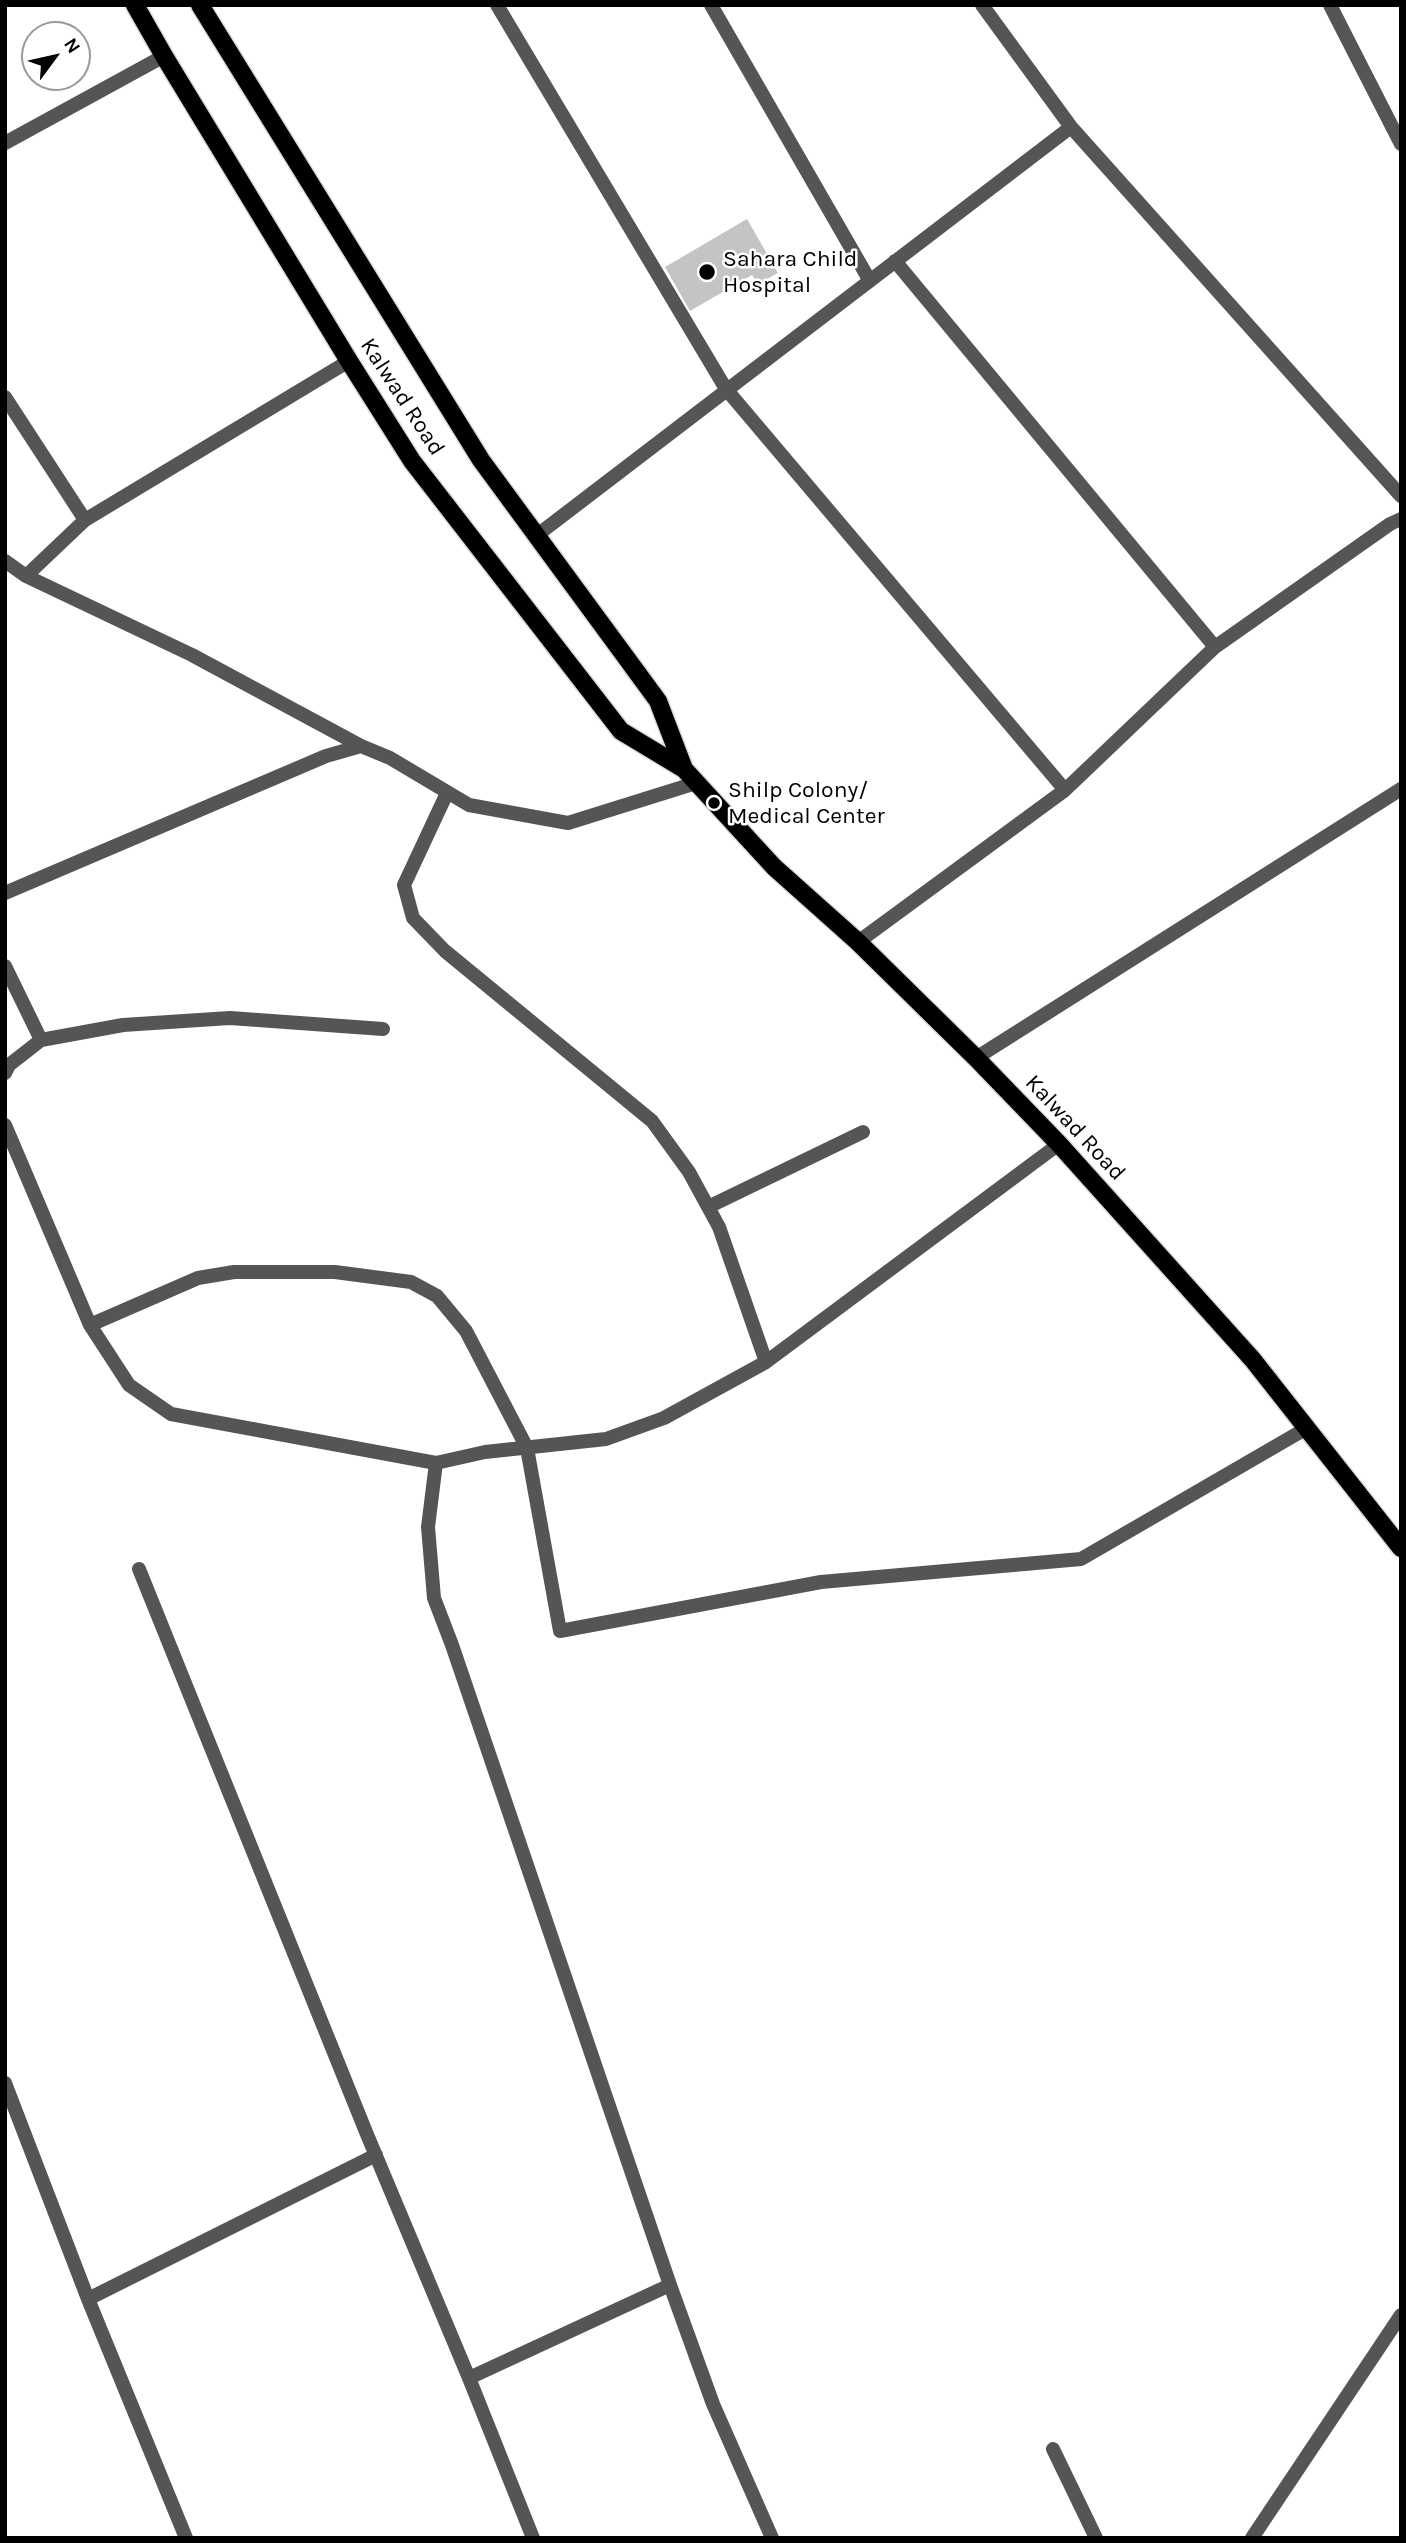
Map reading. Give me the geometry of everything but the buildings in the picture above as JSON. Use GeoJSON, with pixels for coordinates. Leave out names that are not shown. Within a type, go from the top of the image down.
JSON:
{"type":"FeatureCollection","features":[{"type":"Feature","properties":{"kind":"main road","name":"Kalwad Road"},"geometry":{"type":"LineString","coordinates":[[135,5],[412,461],[621,731],[684,769],[774,867],[858,942],[1059,1144],[1254,1360],[1401,1548]]}},
{"type":"Feature","properties":{"kind":"main road","name":"Kalwad Road"},"geometry":{"type":"LineString","coordinates":[[200,5],[481,460],[659,701],[684,769]]}},
{"type":"Feature","properties":{"kind":"street"},"geometry":{"type":"LineString","coordinates":[[497,5],[726,389],[1065,790]]}},
{"type":"Feature","properties":{"kind":"street"},"geometry":{"type":"LineString","coordinates":[[711,5],[870,281]]}},
{"type":"Feature","properties":{"kind":"street"},"geometry":{"type":"LineString","coordinates":[[982,5],[1071,127],[1401,496]]}},
{"type":"Feature","properties":{"kind":"street"},"geometry":{"type":"LineString","coordinates":[[1329,5],[1401,144]]}},
{"type":"Feature","properties":{"kind":"street"},"geometry":{"type":"LineString","coordinates":[[5,143],[164,56]]}},
{"type":"Feature","properties":{"kind":"street"},"geometry":{"type":"LineString","coordinates":[[536,536],[1071,127]]}},
{"type":"Feature","properties":{"kind":"street"},"geometry":{"type":"LineString","coordinates":[[895,261],[1216,647]]}},
{"type":"Feature","properties":{"kind":"street"},"geometry":{"type":"LineString","coordinates":[[26,576],[85,520],[349,361]]}},
{"type":"Feature","properties":{"kind":"street"},"geometry":{"type":"LineString","coordinates":[[5,397],[85,520]]}},
{"type":"Feature","properties":{"kind":"street"},"geometry":{"type":"LineString","coordinates":[[858,942],[1065,790],[1216,647],[1401,519]]}},
{"type":"Feature","properties":{"kind":"street"},"geometry":{"type":"LineString","coordinates":[[5,561],[26,576],[192,655],[361,746],[390,758],[469,804],[568,823],[696,783]]}},
{"type":"Feature","properties":{"kind":"street"},"geometry":{"type":"LineString","coordinates":[[5,893],[326,756],[361,746]]}},
{"type":"Feature","properties":{"kind":"street"},"geometry":{"type":"LineString","coordinates":[[976,1058],[1401,789]]}},
{"type":"Feature","properties":{"kind":"street"},"geometry":{"type":"LineString","coordinates":[[447,793],[404,885],[414,918],[444,951],[652,1121],[689,1172],[719,1227],[766,1362]]}},
{"type":"Feature","properties":{"kind":"street"},"geometry":{"type":"LineString","coordinates":[[5,966],[41,1040]]}},
{"type":"Feature","properties":{"kind":"street"},"geometry":{"type":"LineString","coordinates":[[5,1073],[9,1065],[41,1040],[123,1025],[230,1018],[383,1029]]}},
{"type":"Feature","properties":{"kind":"street"},"geometry":{"type":"LineString","coordinates":[[5,1125],[90,1325],[129,1385],[171,1414],[436,1462],[485,1452],[606,1439],[664,1418],[766,1362],[1059,1144]]}},
{"type":"Feature","properties":{"kind":"street"},"geometry":{"type":"LineString","coordinates":[[708,1208],[863,1132]]}},
{"type":"Feature","properties":{"kind":"street"},"geometry":{"type":"LineString","coordinates":[[90,1325],[198,1278],[234,1272],[335,1272],[411,1282],[437,1296],[466,1331],[527,1448],[560,1631],[821,1582],[1081,1559],[1307,1428]]}},
{"type":"Feature","properties":{"kind":"street"},"geometry":{"type":"LineString","coordinates":[[436,1462],[428,1527],[434,1598],[670,2285],[713,2404],[772,2538]]}},
{"type":"Feature","properties":{"kind":"street"},"geometry":{"type":"LineString","coordinates":[[139,1569],[533,2538]]}},
{"type":"Feature","properties":{"kind":"street"},"geometry":{"type":"LineString","coordinates":[[5,2083],[88,2299],[186,2538]]}},
{"type":"Feature","properties":{"kind":"street"},"geometry":{"type":"LineString","coordinates":[[88,2299],[376,2155]]}},
{"type":"Feature","properties":{"kind":"street"},"geometry":{"type":"LineString","coordinates":[[469,2378],[670,2285]]}},
{"type":"Feature","properties":{"kind":"street"},"geometry":{"type":"LineString","coordinates":[[1252,2538],[1401,2315]]}},
{"type":"Feature","properties":{"kind":"street"},"geometry":{"type":"LineString","coordinates":[[1053,2449],[1096,2538]]}},
{"type":"Feature","properties":{"kind":"place","name":"Sahara Child Hospital"},"geometry":{"type":"Point","coordinates":[707,272]}},
{"type":"Feature","properties":{"kind":"place","name":"Shilp Colony/ Medical Center"},"geometry":{"type":"Point","coordinates":[714,803]}}]}
